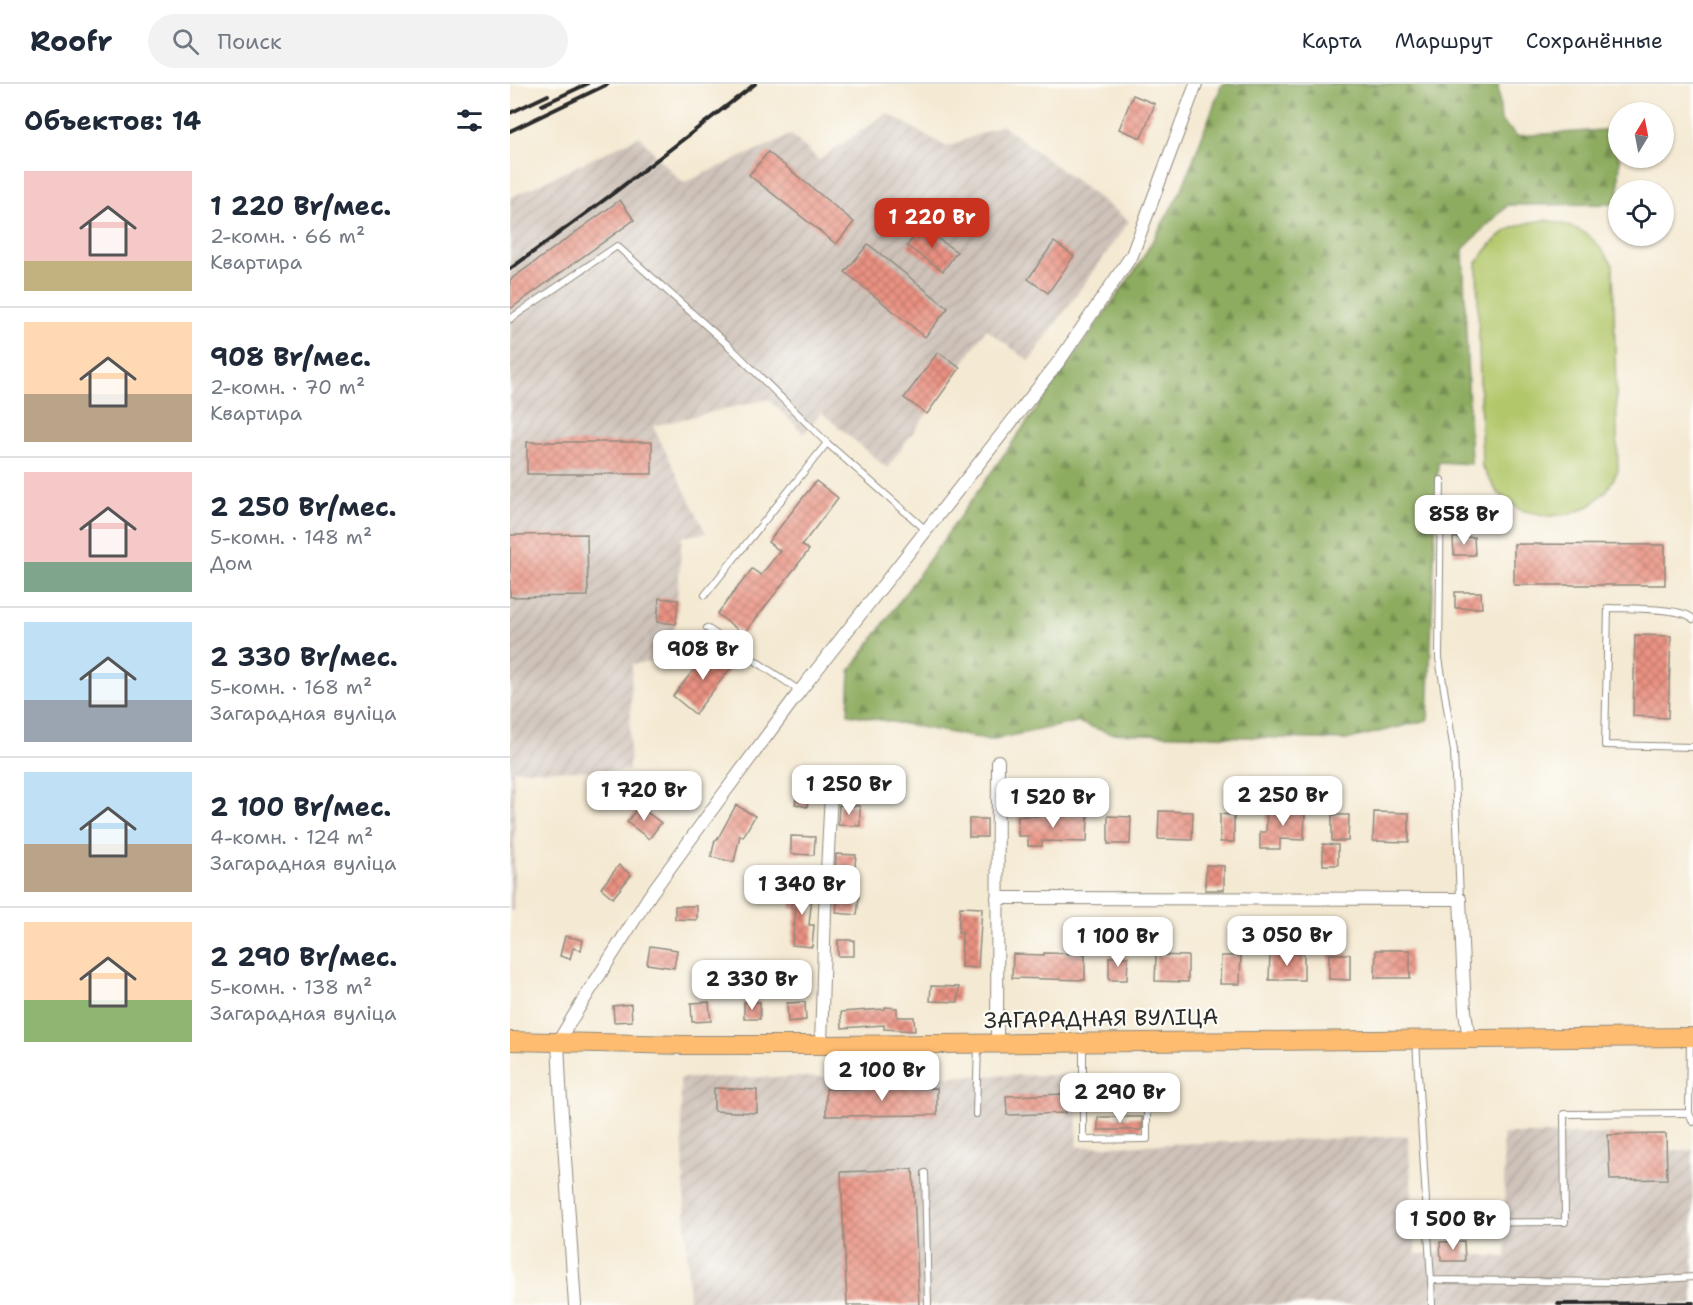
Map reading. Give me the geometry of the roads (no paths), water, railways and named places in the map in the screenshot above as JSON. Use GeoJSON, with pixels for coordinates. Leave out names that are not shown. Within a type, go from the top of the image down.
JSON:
{"type":"FeatureCollection","features":[{"type":"Feature","properties":{"kind":"main road","name":"ЗАГАРАДНАЯ ВУЛІЦА"},"geometry":{"type":"LineString","coordinates":[[510,1041],[821,1045],[1692,1037]]}},
{"type":"Feature","properties":{"kind":"street"},"geometry":{"type":"LineString","coordinates":[[576,1305],[558,1042],[650,895],[800,691],[1060,360],[1132,255],[1196,84]]}},
{"type":"Feature","properties":{"kind":"street"},"geometry":{"type":"LineString","coordinates":[[997,1043],[999,761]]}},
{"type":"Feature","properties":{"kind":"street"},"geometry":{"type":"LineString","coordinates":[[821,1045],[831,793]]}},
{"type":"Feature","properties":{"kind":"street"},"geometry":{"type":"LineString","coordinates":[[997,898],[1460,899],[1465,1011],[1469,1040]]}},
{"type":"Feature","properties":{"kind":"lane"},"geometry":{"type":"LineString","coordinates":[[510,319],[617,246],[729,346],[827,443],[926,530]]}},
{"type":"Feature","properties":{"kind":"lane"},"geometry":{"type":"LineString","coordinates":[[705,595],[827,443]]}},
{"type":"Feature","properties":{"kind":"lane"},"geometry":{"type":"LineString","coordinates":[[1441,480],[1439,658],[1454,751],[1460,899]]}},
{"type":"Feature","properties":{"kind":"lane"},"geometry":{"type":"LineString","coordinates":[[1693,619],[1690,615],[1679,611],[1608,608],[1605,745],[1693,747]]}},
{"type":"Feature","properties":{"kind":"lane"},"geometry":{"type":"LineString","coordinates":[[707,628],[800,691]]}},
{"type":"Feature","properties":{"kind":"lane"},"geometry":{"type":"LineString","coordinates":[[1692,1037],[1689,1113],[1693,1122]]}},
{"type":"Feature","properties":{"kind":"lane"},"geometry":{"type":"LineString","coordinates":[[1416,1040],[1432,1305]]}},
{"type":"Feature","properties":{"kind":"lane"},"geometry":{"type":"LineString","coordinates":[[1082,1042],[1083,1140],[1147,1139],[1147,1103],[1084,1101]]}},
{"type":"Feature","properties":{"kind":"lane"},"geometry":{"type":"LineString","coordinates":[[976,1114],[978,1044]]}},
{"type":"Feature","properties":{"kind":"lane"},"geometry":{"type":"LineString","coordinates":[[1427,1223],[1565,1222],[1564,1114],[1689,1113]]}},
{"type":"Feature","properties":{"kind":"lane"},"geometry":{"type":"LineString","coordinates":[[925,1173],[928,1305]]}},
{"type":"Feature","properties":{"kind":"lane"},"geometry":{"type":"LineString","coordinates":[[1431,1280],[1625,1282],[1693,1277]]}},
{"type":"Feature","properties":{"kind":"railway"},"geometry":{"type":"LineString","coordinates":[[542,105],[587,84]]}},
{"type":"Feature","properties":{"kind":"railway"},"geometry":{"type":"LineString","coordinates":[[510,131],[608,84]]}},
{"type":"Feature","properties":{"kind":"railway"},"geometry":{"type":"LineString","coordinates":[[510,269],[615,192],[755,84]]}},
{"type":"Feature","properties":{"kind":"railway"},"geometry":{"type":"LineString","coordinates":[[510,113],[548,95]]}},
{"type":"Feature","properties":{"kind":"railway"},"geometry":{"type":"LineString","coordinates":[[1558,1304],[1693,1303]]}}]}
